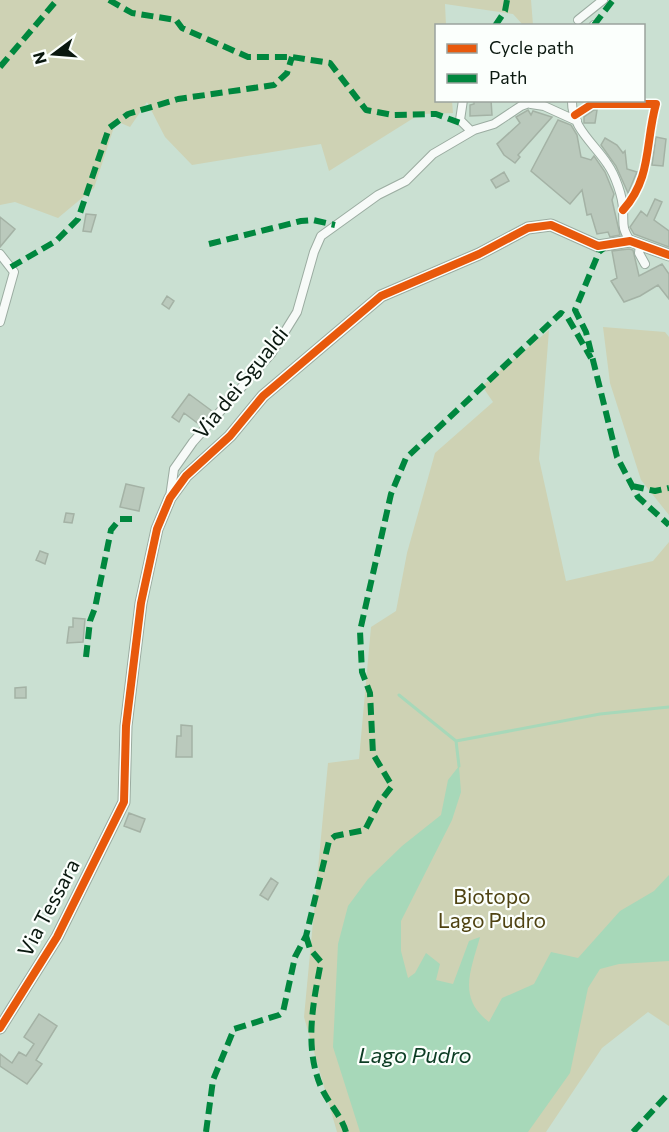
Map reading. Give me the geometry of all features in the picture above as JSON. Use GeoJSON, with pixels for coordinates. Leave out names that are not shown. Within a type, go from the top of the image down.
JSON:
{"type":"FeatureCollection","features":[{"type":"Feature","properties":{"kind":"street"},"geometry":{"type":"LineString","coordinates":[[578,20],[603,0]]}},
{"type":"Feature","properties":{"kind":"street"},"geometry":{"type":"LineString","coordinates":[[463,102],[460,120],[471,131]]}},
{"type":"Feature","properties":{"kind":"street","name":"Via dei Sgualdi"},"geometry":{"type":"LineString","coordinates":[[170,498],[174,469],[186,451],[271,354],[297,312],[321,236],[378,195],[406,181],[433,154],[471,131],[494,124],[521,106],[533,102],[576,118]]}},
{"type":"Feature","properties":{"kind":"street"},"geometry":{"type":"LineString","coordinates":[[572,102],[572,109],[584,137],[609,165],[623,210],[621,220],[645,264]]}},
{"type":"Feature","properties":{"kind":"street"},"geometry":{"type":"LineString","coordinates":[[576,118],[592,104],[656,104],[643,181],[635,198],[623,210]]}},
{"type":"Feature","properties":{"kind":"street"},"geometry":{"type":"LineString","coordinates":[[170,498],[186,476],[230,436],[263,396],[381,296],[479,254],[528,228],[551,225],[598,246],[635,243],[652,247],[669,255]]}},
{"type":"Feature","properties":{"kind":"street"},"geometry":{"type":"LineString","coordinates":[[0,254],[14,272],[0,322]]}},
{"type":"Feature","properties":{"kind":"street","name":"Via Tessara"},"geometry":{"type":"LineString","coordinates":[[0,1028],[57,937],[124,802],[126,726],[141,603],[157,529],[170,498]]}},
{"type":"Feature","properties":{"kind":"green space"},"geometry":{"type":"Polygon","coordinates":[[[0,0],[531,0],[533,24],[522,24],[513,14],[445,4],[446,24],[435,24],[435,102],[452,102],[453,113],[420,114],[329,171],[321,144],[192,165],[165,137],[147,102],[130,127],[116,121],[94,188],[58,218],[15,202],[0,205],[0,0]]]}},
{"type":"Feature","properties":{"kind":"green space"},"geometry":{"type":"Polygon","coordinates":[[[603,327],[665,332],[669,337],[669,515],[641,480],[610,383],[603,327]]]}},
{"type":"Feature","properties":{"kind":"green space","name":"Biotopo Lago Pudro"},"geometry":{"type":"Polygon","coordinates":[[[549,330],[539,459],[566,581],[653,561],[669,542],[669,1026],[648,1012],[602,1048],[546,1132],[337,1132],[304,1017],[328,763],[359,759],[371,627],[396,611],[407,553],[435,453],[493,402],[482,386],[549,330]]]}},
{"type":"Feature","properties":{"kind":"water","name":"Lago Pudro"},"geometry":{"type":"Polygon","coordinates":[[[459,766],[461,792],[452,820],[401,921],[401,951],[408,978],[415,973],[426,953],[440,964],[436,980],[453,984],[469,941],[480,937],[470,972],[470,993],[479,1013],[489,1022],[502,998],[534,984],[551,952],[578,958],[620,911],[654,891],[669,875],[669,961],[619,964],[600,969],[588,988],[570,1073],[528,1132],[360,1132],[333,1047],[338,944],[348,906],[368,879],[402,846],[441,815],[448,780],[459,766]]]}},
{"type":"Feature","properties":{"kind":"building"},"geometry":{"type":"Polygon","coordinates":[[[474,102],[491,102],[492,115],[470,116],[470,105],[474,102]]]}},
{"type":"Feature","properties":{"kind":"building"},"geometry":{"type":"Polygon","coordinates":[[[528,110],[531,115],[533,111],[552,117],[518,155],[520,157],[515,163],[504,155],[497,144],[520,123],[516,117],[528,110]]]}},
{"type":"Feature","properties":{"kind":"building"},"geometry":{"type":"Polygon","coordinates":[[[597,110],[595,123],[584,123],[584,117],[597,110]]]}},
{"type":"Feature","properties":{"kind":"building"},"geometry":{"type":"Polygon","coordinates":[[[558,120],[571,125],[577,135],[581,157],[591,160],[594,156],[605,172],[614,194],[612,200],[620,235],[610,237],[608,232],[597,234],[591,214],[587,215],[582,190],[570,204],[531,171],[558,120]]]}},
{"type":"Feature","properties":{"kind":"building"},"geometry":{"type":"Polygon","coordinates":[[[656,137],[666,139],[663,166],[652,165],[656,137]]]}},
{"type":"Feature","properties":{"kind":"building"},"geometry":{"type":"Polygon","coordinates":[[[605,138],[617,145],[623,153],[625,151],[627,169],[637,172],[628,193],[616,166],[601,145],[605,138]]]}},
{"type":"Feature","properties":{"kind":"building"},"geometry":{"type":"Polygon","coordinates":[[[504,172],[509,181],[496,188],[491,180],[504,172]]]}},
{"type":"Feature","properties":{"kind":"building"},"geometry":{"type":"Polygon","coordinates":[[[655,199],[662,202],[654,220],[669,231],[669,247],[634,234],[630,227],[641,211],[647,216],[655,199]]]}},
{"type":"Feature","properties":{"kind":"building"},"geometry":{"type":"Polygon","coordinates":[[[86,214],[96,215],[91,232],[83,231],[86,214]]]}},
{"type":"Feature","properties":{"kind":"building"},"geometry":{"type":"Polygon","coordinates":[[[0,217],[15,229],[0,247],[0,217]]]}},
{"type":"Feature","properties":{"kind":"building"},"geometry":{"type":"Polygon","coordinates":[[[633,250],[639,276],[662,264],[669,274],[669,299],[658,285],[624,302],[611,281],[617,278],[612,251],[633,250]]]}},
{"type":"Feature","properties":{"kind":"building"},"geometry":{"type":"Polygon","coordinates":[[[167,296],[174,301],[169,309],[162,304],[167,296]]]}},
{"type":"Feature","properties":{"kind":"building"},"geometry":{"type":"Polygon","coordinates":[[[189,394],[212,411],[200,425],[184,413],[179,422],[172,417],[189,394]]]}},
{"type":"Feature","properties":{"kind":"building"},"geometry":{"type":"Polygon","coordinates":[[[126,484],[144,488],[139,511],[120,507],[126,484]]]}},
{"type":"Feature","properties":{"kind":"building"},"geometry":{"type":"Polygon","coordinates":[[[66,513],[74,514],[72,523],[64,522],[66,513]]]}},
{"type":"Feature","properties":{"kind":"building"},"geometry":{"type":"Polygon","coordinates":[[[40,551],[48,554],[45,564],[36,560],[40,551]]]}},
{"type":"Feature","properties":{"kind":"building"},"geometry":{"type":"Polygon","coordinates":[[[73,618],[85,619],[83,642],[67,643],[69,627],[73,627],[73,618]]]}},
{"type":"Feature","properties":{"kind":"building"},"geometry":{"type":"Polygon","coordinates":[[[26,687],[26,698],[15,698],[15,688],[26,687]]]}},
{"type":"Feature","properties":{"kind":"building"},"geometry":{"type":"Polygon","coordinates":[[[181,725],[192,726],[192,757],[176,757],[177,736],[181,736],[181,725]]]}},
{"type":"Feature","properties":{"kind":"building"},"geometry":{"type":"Polygon","coordinates":[[[129,813],[145,819],[140,832],[124,826],[129,813]]]}},
{"type":"Feature","properties":{"kind":"building"},"geometry":{"type":"Polygon","coordinates":[[[271,878],[278,883],[268,900],[260,895],[271,878]]]}},
{"type":"Feature","properties":{"kind":"building"},"geometry":{"type":"Polygon","coordinates":[[[39,1014],[57,1026],[36,1060],[42,1064],[27,1084],[0,1066],[0,1054],[12,1063],[19,1052],[26,1056],[34,1044],[24,1037],[39,1014]]]}},
{"type":"Feature","properties":{"kind":"waterway"},"geometry":{"type":"LineString","coordinates":[[399,695],[456,741],[459,766]]}},
{"type":"Feature","properties":{"kind":"waterway"},"geometry":{"type":"LineString","coordinates":[[456,741],[600,714],[669,707]]}},
{"type":"Feature","properties":{"kind":"marked path"},"geometry":{"type":"LineString","coordinates":[[0,67],[57,0]]}},
{"type":"Feature","properties":{"kind":"marked path"},"geometry":{"type":"LineString","coordinates":[[109,0],[132,13],[176,20],[182,28],[248,57],[292,57],[330,63],[366,110],[393,115],[436,114],[463,124]]}},
{"type":"Feature","properties":{"kind":"marked path"},"geometry":{"type":"LineString","coordinates":[[496,24],[505,11],[507,0]]}},
{"type":"Feature","properties":{"kind":"marked path"},"geometry":{"type":"LineString","coordinates":[[595,24],[613,0]]}},
{"type":"Feature","properties":{"kind":"marked path"},"geometry":{"type":"LineString","coordinates":[[11,267],[56,241],[78,219],[109,128],[128,114],[178,99],[274,85],[287,73],[292,57]]}},
{"type":"Feature","properties":{"kind":"marked path"},"geometry":{"type":"LineString","coordinates":[[209,244],[301,221],[313,220],[335,225]]}},
{"type":"Feature","properties":{"kind":"marked path"},"geometry":{"type":"LineString","coordinates":[[608,245],[599,252],[575,310],[586,332],[617,457],[638,497],[669,525]]}},
{"type":"Feature","properties":{"kind":"marked path"},"geometry":{"type":"LineString","coordinates":[[206,1132],[213,1080],[234,1029],[283,1012],[295,957],[306,936],[329,841],[335,836],[365,830],[379,803],[392,786],[373,754],[370,693],[362,672],[360,631],[391,494],[406,458],[561,313],[568,318],[591,358]]}},
{"type":"Feature","properties":{"kind":"marked path"},"geometry":{"type":"LineString","coordinates":[[632,486],[655,491],[669,488]]}},
{"type":"Feature","properties":{"kind":"marked path"},"geometry":{"type":"LineString","coordinates":[[86,657],[90,621],[95,608],[111,530],[120,519],[137,519]]}},
{"type":"Feature","properties":{"kind":"marked path"},"geometry":{"type":"LineString","coordinates":[[306,936],[310,949],[321,962],[315,993],[311,1041],[316,1072],[321,1087],[346,1132]]}},
{"type":"Feature","properties":{"kind":"marked path"},"geometry":{"type":"LineString","coordinates":[[633,1132],[669,1093]]}},
{"type":"Feature","properties":{"kind":"cycle path"},"geometry":{"type":"LineString","coordinates":[[575,115],[592,104],[656,104],[643,173],[632,198],[623,210]]}},
{"type":"Feature","properties":{"kind":"cycle path"},"geometry":{"type":"LineString","coordinates":[[0,1028],[57,937],[124,802],[126,726],[141,603],[157,529],[170,498],[186,476],[230,436],[263,396],[381,296],[479,254],[528,228],[551,225],[598,246],[630,241],[669,255]]}}]}
